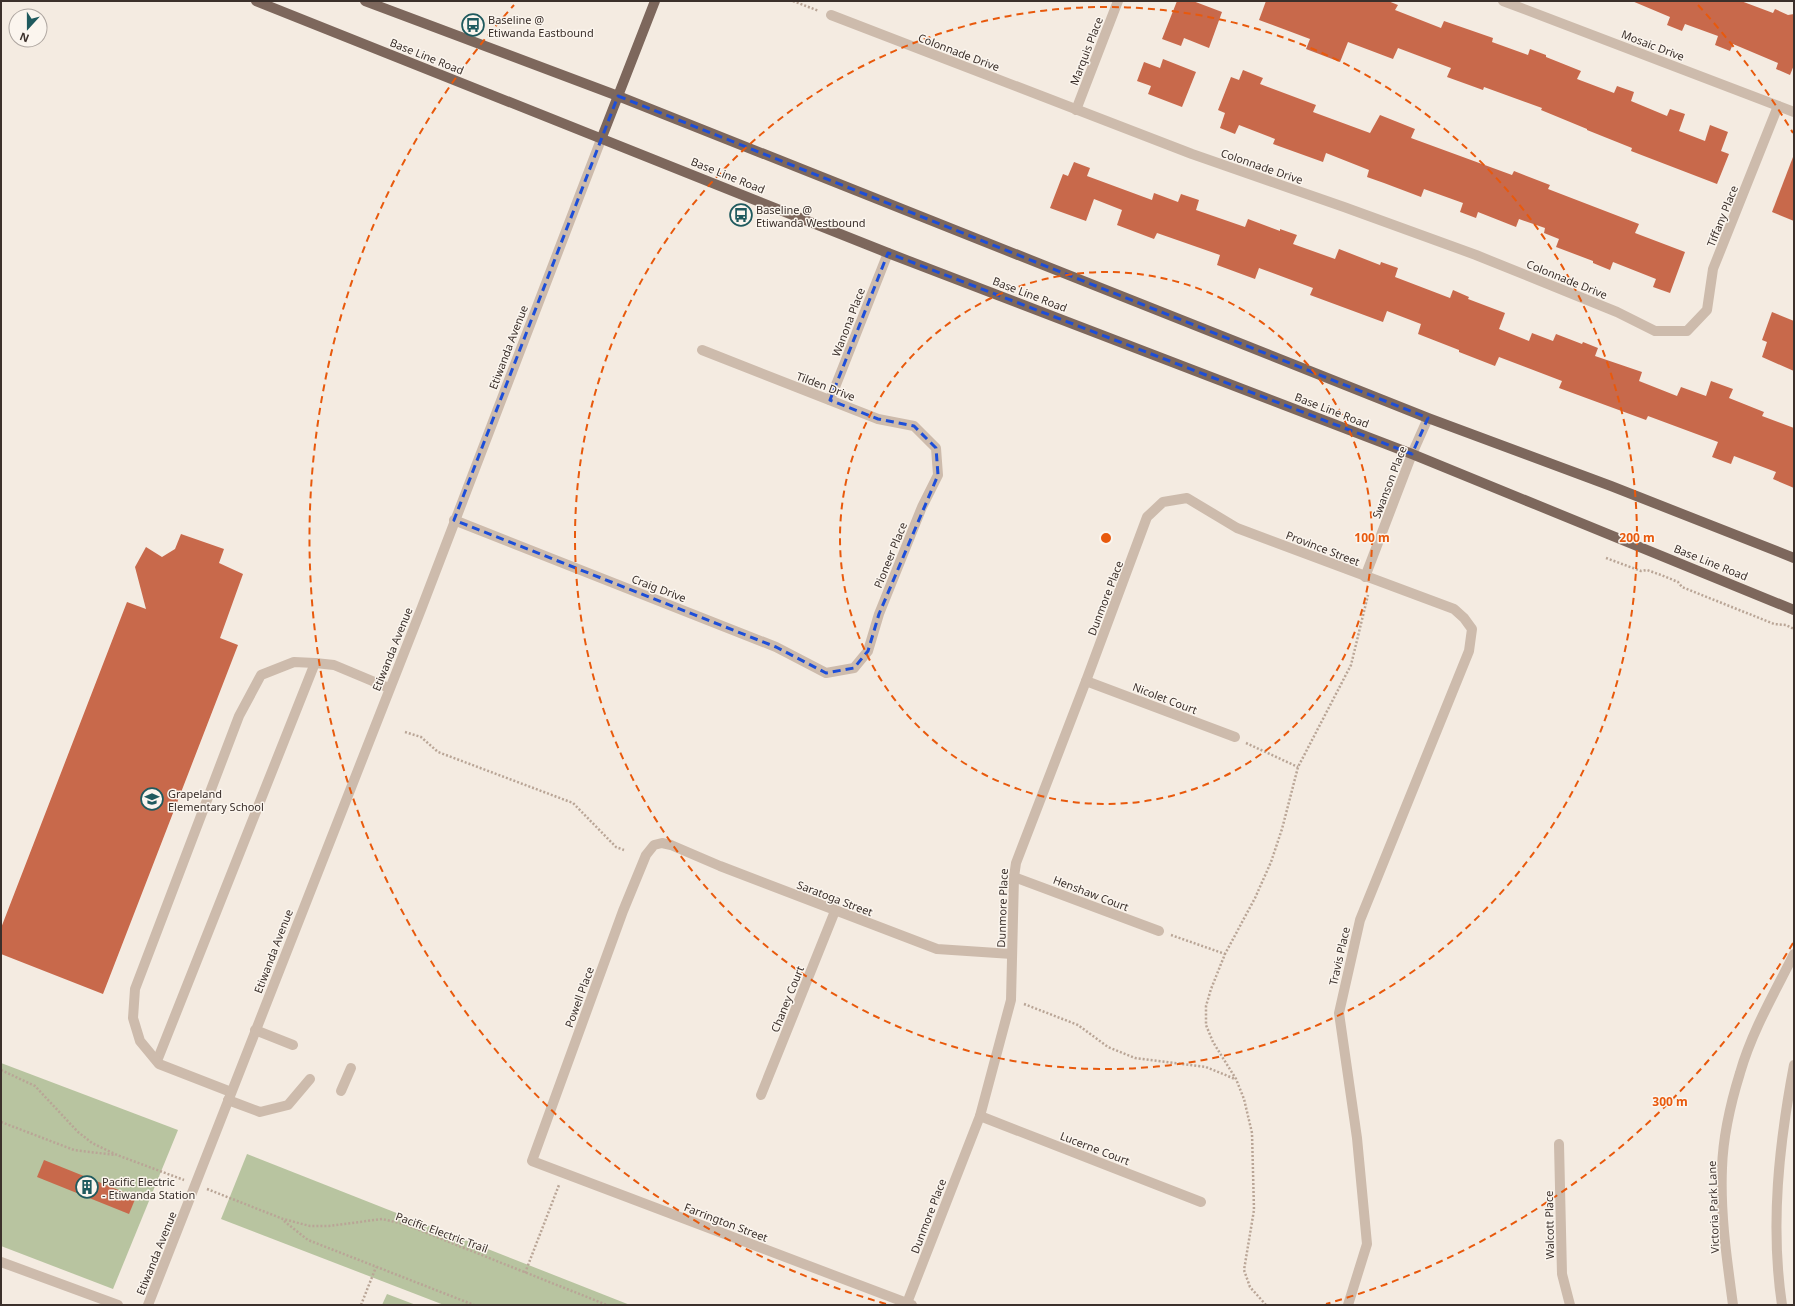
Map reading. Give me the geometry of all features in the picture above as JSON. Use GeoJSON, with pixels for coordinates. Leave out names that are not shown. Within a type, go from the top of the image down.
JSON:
{"type":"FeatureCollection","features":[{"type":"Feature","properties":{"kind":"main road","name":"Base Line Road"},"geometry":{"type":"LineString","coordinates":[[256,1],[602,137],[888,253],[1412,454],[1794,610]]}},
{"type":"Feature","properties":{"kind":"main road"},"geometry":{"type":"LineString","coordinates":[[365,1],[618,96],[1428,418],[1611,486],[1794,558]]}},
{"type":"Feature","properties":{"kind":"main road","name":"Etiwanda Avenue"},"geometry":{"type":"LineString","coordinates":[[602,137],[655,1]]}},
{"type":"Feature","properties":{"kind":"street","name":"Marquis Place"},"geometry":{"type":"LineString","coordinates":[[1076,110],[1118,1]]}},
{"type":"Feature","properties":{"kind":"street","name":"Mosaic Drive"},"geometry":{"type":"LineString","coordinates":[[1504,1],[1794,112]]}},
{"type":"Feature","properties":{"kind":"street","name":"Colonnade Drive"},"geometry":{"type":"LineString","coordinates":[[831,15],[1192,154],[1476,255],[1617,312],[1655,331],[1686,330]]}},
{"type":"Feature","properties":{"kind":"street","name":"Tiffany Place"},"geometry":{"type":"LineString","coordinates":[[1686,330],[1707,310],[1713,269],[1778,106]]}},
{"type":"Feature","properties":{"kind":"street","name":"Etiwanda Avenue"},"geometry":{"type":"LineString","coordinates":[[148,1305],[602,137]]}},
{"type":"Feature","properties":{"kind":"street","name":"Wanona Place"},"geometry":{"type":"LineString","coordinates":[[830,400],[888,253]]}},
{"type":"Feature","properties":{"kind":"street","name":"Tilden Drive"},"geometry":{"type":"LineString","coordinates":[[702,350],[878,419],[914,426],[936,448]]}},
{"type":"Feature","properties":{"kind":"street","name":"Swanson Place"},"geometry":{"type":"LineString","coordinates":[[1365,577],[1412,454],[1428,418]]}},
{"type":"Feature","properties":{"kind":"street","name":"Pioneer Place"},"geometry":{"type":"LineString","coordinates":[[854,668],[868,651],[882,607],[922,507],[938,475],[936,448]]}},
{"type":"Feature","properties":{"kind":"street","name":"Province Street"},"geometry":{"type":"LineString","coordinates":[[1163,502],[1187,498],[1237,528],[1454,609],[1464,618],[1472,629]]}},
{"type":"Feature","properties":{"kind":"street","name":"Dunmore Place"},"geometry":{"type":"LineString","coordinates":[[910,1304],[980,1116],[1011,1000],[1014,877],[1016,863],[1147,517],[1163,502]]}},
{"type":"Feature","properties":{"kind":"street","name":"Craig Drive"},"geometry":{"type":"LineString","coordinates":[[454,520],[776,647],[826,673],[854,668]]}},
{"type":"Feature","properties":{"kind":"street","name":"Travis Place"},"geometry":{"type":"LineString","coordinates":[[1348,1305],[1367,1244],[1357,1138],[1339,1012],[1360,920],[1469,651],[1472,629]]}},
{"type":"Feature","properties":{"kind":"street"},"geometry":{"type":"LineString","coordinates":[[310,1079],[288,1105],[260,1112],[230,1096],[158,1064],[140,1040],[133,1018],[135,989],[239,716],[261,675],[294,662],[315,663],[334,665],[389,688]]}},
{"type":"Feature","properties":{"kind":"street"},"geometry":{"type":"LineString","coordinates":[[157,1061],[315,663]]}},
{"type":"Feature","properties":{"kind":"street","name":"Nicolet Court"},"geometry":{"type":"LineString","coordinates":[[1086,681],[1235,737]]}},
{"type":"Feature","properties":{"kind":"street","name":"Saratoga Street"},"geometry":{"type":"LineString","coordinates":[[654,845],[662,843],[671,845],[835,911],[937,949],[1012,954]]}},
{"type":"Feature","properties":{"kind":"street","name":"Powell Place"},"geometry":{"type":"LineString","coordinates":[[532,1161],[624,911],[646,855],[654,845]]}},
{"type":"Feature","properties":{"kind":"street","name":"Henshaw Court"},"geometry":{"type":"LineString","coordinates":[[1014,877],[1159,931]]}},
{"type":"Feature","properties":{"kind":"street","name":"Chaney Court"},"geometry":{"type":"LineString","coordinates":[[762,1095],[835,911]]}},
{"type":"Feature","properties":{"kind":"street","name":"Victoria Park Lane"},"geometry":{"type":"LineString","coordinates":[[1733,1305],[1724,1230],[1722,1168],[1730,1110],[1740,1072],[1755,1033],[1793,957]]}},
{"type":"Feature","properties":{"kind":"street"},"geometry":{"type":"LineString","coordinates":[[255,1030],[293,1045]]}},
{"type":"Feature","properties":{"kind":"street"},"geometry":{"type":"LineString","coordinates":[[1782,1305],[1775,1226],[1784,1116],[1794,1065]]}},
{"type":"Feature","properties":{"kind":"street"},"geometry":{"type":"LineString","coordinates":[[342,1091],[351,1068]]}},
{"type":"Feature","properties":{"kind":"street","name":"Lucerne Court"},"geometry":{"type":"LineString","coordinates":[[980,1116],[1201,1202]]}},
{"type":"Feature","properties":{"kind":"street","name":"Walcott Place"},"geometry":{"type":"LineString","coordinates":[[1559,1144],[1562,1274],[1570,1305]]}},
{"type":"Feature","properties":{"kind":"street","name":"Farrington Street"},"geometry":{"type":"LineString","coordinates":[[532,1161],[910,1304]]}},
{"type":"Feature","properties":{"kind":"street"},"geometry":{"type":"LineString","coordinates":[[1,1262],[118,1305]]}},
{"type":"Feature","properties":{"kind":"path"},"geometry":{"type":"LineString","coordinates":[[793,1],[831,15]]}},
{"type":"Feature","properties":{"kind":"path"},"geometry":{"type":"LineString","coordinates":[[1606,558],[1641,571],[1647,570],[1662,575],[1678,582],[1682,587],[1774,624],[1786,625],[1794,629]]}},
{"type":"Feature","properties":{"kind":"path"},"geometry":{"type":"LineString","coordinates":[[1266,1305],[1250,1287],[1244,1270],[1254,1210],[1252,1133],[1244,1099],[1236,1079],[1213,1042],[1206,1025],[1206,1006],[1210,990],[1225,954],[1255,898],[1271,862],[1282,829],[1298,766],[1351,665],[1368,595]]}},
{"type":"Feature","properties":{"kind":"path"},"geometry":{"type":"LineString","coordinates":[[405,732],[421,737],[438,752],[573,802],[616,847],[624,850]]}},
{"type":"Feature","properties":{"kind":"path"},"geometry":{"type":"LineString","coordinates":[[1235,737],[1298,766]]}},
{"type":"Feature","properties":{"kind":"path"},"geometry":{"type":"LineString","coordinates":[[1159,931],[1225,954]]}},
{"type":"Feature","properties":{"kind":"path"},"geometry":{"type":"LineString","coordinates":[[1011,1000],[1078,1025],[1108,1047],[1135,1058],[1206,1067],[1236,1079]]}},
{"type":"Feature","properties":{"kind":"path"},"geometry":{"type":"LineString","coordinates":[[1,1070],[35,1086],[78,1132],[92,1143],[117,1155],[74,1150],[1,1122]]}},
{"type":"Feature","properties":{"kind":"path"},"geometry":{"type":"LineString","coordinates":[[525,1273],[563,1173]]}},
{"type":"Feature","properties":{"kind":"path","name":"Pacific Electric Trail"},"geometry":{"type":"LineString","coordinates":[[474,1305],[308,1240],[282,1219],[310,1226],[329,1226],[382,1219],[404,1224],[607,1305]]}},
{"type":"Feature","properties":{"kind":"path"},"geometry":{"type":"LineString","coordinates":[[361,1305],[376,1266]]}},
{"type":"Feature","properties":{"kind":"highlighted area"},"geometry":{"type":"Polygon","coordinates":[[[618,96],[1428,418],[1412,454],[888,253],[830,400],[878,419],[914,426],[936,448],[938,475],[879,614],[868,651],[854,668],[826,673],[776,647],[454,520],[618,96]]]}},
{"type":"Feature","properties":{"kind":"green space"},"geometry":{"type":"Polygon","coordinates":[[[1,1063],[178,1130],[113,1289],[1,1246],[1,1063]]]}},
{"type":"Feature","properties":{"kind":"green space"},"geometry":{"type":"Polygon","coordinates":[[[247,1154],[630,1305],[444,1305],[221,1219],[247,1154]]]}},
{"type":"Feature","properties":{"kind":"green space"},"geometry":{"type":"Polygon","coordinates":[[[387,1294],[416,1305],[382,1305],[387,1294]]]}},
{"type":"Feature","properties":{"kind":"building"},"geometry":{"type":"Polygon","coordinates":[[[1177,1],[1193,1],[1222,12],[1209,48],[1184,38],[1181,46],[1162,39],[1177,1]]]}},
{"type":"Feature","properties":{"kind":"building"},"geometry":{"type":"Polygon","coordinates":[[[1266,1],[1388,1],[1398,5],[1395,10],[1441,28],[1444,21],[1493,38],[1492,42],[1528,55],[1530,49],[1546,55],[1546,57],[1581,71],[1577,79],[1614,93],[1617,86],[1634,92],[1631,101],[1667,116],[1670,109],[1685,114],[1679,131],[1705,141],[1710,125],[1728,132],[1721,151],[1729,154],[1717,184],[1631,151],[1632,148],[1541,110],[1542,108],[1484,87],[1483,90],[1447,77],[1451,68],[1398,48],[1393,59],[1348,42],[1340,62],[1306,49],[1310,39],[1259,20],[1266,1]]]}},
{"type":"Feature","properties":{"kind":"building"},"geometry":{"type":"Polygon","coordinates":[[[1632,1],[1741,1],[1773,13],[1775,9],[1788,15],[1794,14],[1794,65],[1790,75],[1776,69],[1778,63],[1733,44],[1730,51],[1715,45],[1718,36],[1685,24],[1682,31],[1667,25],[1670,17],[1632,1]]]}},
{"type":"Feature","properties":{"kind":"building"},"geometry":{"type":"Polygon","coordinates":[[[1163,59],[1196,72],[1182,107],[1148,94],[1151,86],[1137,81],[1144,62],[1160,68],[1163,59]]]}},
{"type":"Feature","properties":{"kind":"building"},"geometry":{"type":"Polygon","coordinates":[[[1243,70],[1263,78],[1260,84],[1316,105],[1313,112],[1370,133],[1380,115],[1415,129],[1411,138],[1512,175],[1514,171],[1550,185],[1548,189],[1639,224],[1635,233],[1685,252],[1670,293],[1653,287],[1656,279],[1613,262],[1610,270],[1593,263],[1593,261],[1556,247],[1559,239],[1544,233],[1545,228],[1519,219],[1516,227],[1478,212],[1476,218],[1460,212],[1463,203],[1424,189],[1421,197],[1367,177],[1369,170],[1326,153],[1323,162],[1273,144],[1275,139],[1239,125],[1235,134],[1220,128],[1225,113],[1218,110],[1231,77],[1239,80],[1243,70]]]}},
{"type":"Feature","properties":{"kind":"building"},"geometry":{"type":"Polygon","coordinates":[[[1793,157],[1794,158],[1794,221],[1772,212],[1793,157]]]}},
{"type":"Feature","properties":{"kind":"building"},"geometry":{"type":"Polygon","coordinates":[[[1074,162],[1090,168],[1087,176],[1152,200],[1154,193],[1178,202],[1181,194],[1199,200],[1196,210],[1245,227],[1248,219],[1280,231],[1280,229],[1297,235],[1293,244],[1335,259],[1339,249],[1380,265],[1381,262],[1398,268],[1395,277],[1450,298],[1453,290],[1469,297],[1468,299],[1505,313],[1499,329],[1529,341],[1532,333],[1553,341],[1556,334],[1582,344],[1583,342],[1598,348],[1595,356],[1642,372],[1639,381],[1677,396],[1681,387],[1706,396],[1711,381],[1733,389],[1729,398],[1764,412],[1762,416],[1794,428],[1794,488],[1773,479],[1776,472],[1734,456],[1731,464],[1712,457],[1718,442],[1648,416],[1646,420],[1559,388],[1562,381],[1499,357],[1495,366],[1459,352],[1459,350],[1418,334],[1421,324],[1387,311],[1383,322],[1310,295],[1313,288],[1259,268],[1255,279],[1217,265],[1220,255],[1157,233],[1154,239],[1117,225],[1122,210],[1094,199],[1086,221],[1050,208],[1063,174],[1068,176],[1074,162]]]}},
{"type":"Feature","properties":{"kind":"building"},"geometry":{"type":"Polygon","coordinates":[[[1772,312],[1794,321],[1794,371],[1762,357],[1767,342],[1762,340],[1772,312]]]}},
{"type":"Feature","properties":{"kind":"building"},"geometry":{"type":"Polygon","coordinates":[[[181,534],[224,549],[219,563],[243,574],[220,638],[238,645],[103,994],[1,954],[1,928],[127,602],[146,609],[135,567],[146,547],[162,557],[175,549],[181,534]]]}},
{"type":"Feature","properties":{"kind":"building","name":"Pacific Electric - Etiwanda Station"},"geometry":{"type":"Polygon","coordinates":[[[44,1160],[136,1197],[129,1214],[37,1177],[44,1160]]]}},
{"type":"Feature","properties":{"kind":"place","name":"Baseline @ Etiwanda Eastbound"},"geometry":{"type":"Point","coordinates":[473,25]}},
{"type":"Feature","properties":{"kind":"place","name":"Baseline @ Etiwanda Westbound"},"geometry":{"type":"Point","coordinates":[741,215]}},
{"type":"Feature","properties":{"kind":"place","name":"Grapeland Elementary School"},"geometry":{"type":"Point","coordinates":[152,799]}},
{"type":"Feature","properties":{"kind":"place","name":"Pacific Electric - Etiwanda Station"},"geometry":{"type":"Point","coordinates":[87,1187]}}]}
